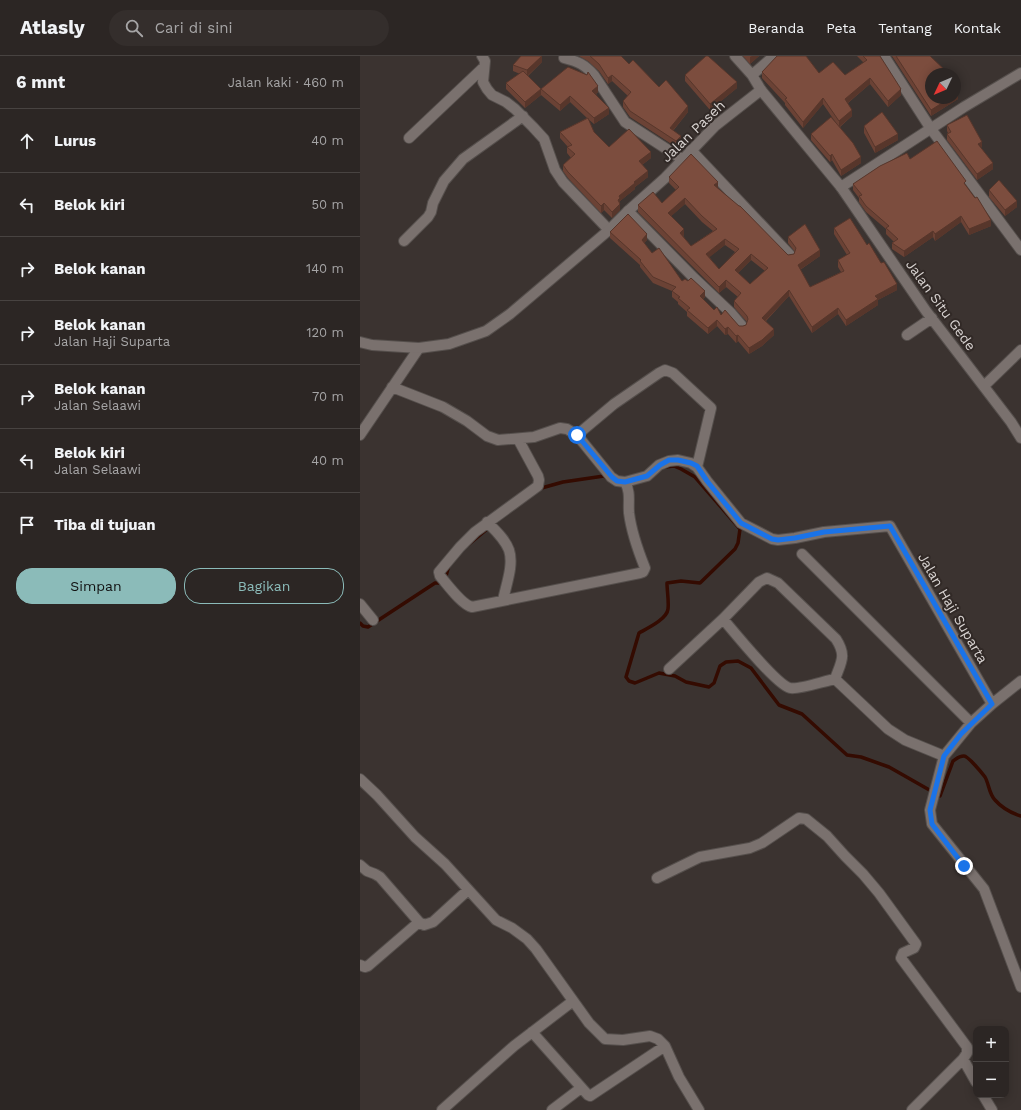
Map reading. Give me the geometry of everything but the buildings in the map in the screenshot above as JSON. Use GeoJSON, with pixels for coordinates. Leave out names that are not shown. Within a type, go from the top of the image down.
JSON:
{"type":"FeatureCollection","features":[{"type":"Feature","properties":{"kind":"street"},"geometry":{"type":"LineString","coordinates":[[482,56],[485,61],[483,82],[487,89],[492,95],[506,102],[523,116],[544,139],[555,170],[563,182],[609,230]]}},
{"type":"Feature","properties":{"kind":"street"},"geometry":{"type":"LineString","coordinates":[[735,56],[752,75],[761,90],[841,187],[964,107],[1021,73]]}},
{"type":"Feature","properties":{"kind":"street"},"geometry":{"type":"LineString","coordinates":[[752,75],[774,56]]}},
{"type":"Feature","properties":{"kind":"street"},"geometry":{"type":"LineString","coordinates":[[884,56],[932,129],[1021,250]]}},
{"type":"Feature","properties":{"kind":"street"},"geometry":{"type":"LineString","coordinates":[[564,58],[578,61],[589,69],[625,122],[682,159]]}},
{"type":"Feature","properties":{"kind":"street"},"geometry":{"type":"LineString","coordinates":[[409,138],[484,67]]}},
{"type":"Feature","properties":{"kind":"street","name":"Jalan Paseh"},"geometry":{"type":"LineString","coordinates":[[360,342],[372,345],[419,348],[449,344],[486,331],[510,314],[609,230],[665,178],[715,126],[761,90]]}},
{"type":"Feature","properties":{"kind":"street"},"geometry":{"type":"LineString","coordinates":[[404,241],[428,217],[444,181],[463,159],[523,116]]}},
{"type":"Feature","properties":{"kind":"street"},"geometry":{"type":"LineString","coordinates":[[691,150],[790,255]]}},
{"type":"Feature","properties":{"kind":"street","name":"Jalan Situ Gede"},"geometry":{"type":"LineString","coordinates":[[841,187],[932,318],[1011,422],[1021,438]]}},
{"type":"Feature","properties":{"kind":"street"},"geometry":{"type":"LineString","coordinates":[[628,211],[731,313],[742,326]]}},
{"type":"Feature","properties":{"kind":"street"},"geometry":{"type":"LineString","coordinates":[[907,335],[932,318]]}},
{"type":"Feature","properties":{"kind":"street"},"geometry":{"type":"LineString","coordinates":[[360,435],[419,348]]}},
{"type":"Feature","properties":{"kind":"street"},"geometry":{"type":"LineString","coordinates":[[984,386],[1021,350]]}},
{"type":"Feature","properties":{"kind":"street"},"geometry":{"type":"LineString","coordinates":[[392,387],[443,407],[467,421],[487,436],[498,440],[534,437],[560,428],[567,429],[577,435],[612,477],[627,485],[647,476],[660,465],[669,460],[684,461],[697,466],[711,408],[673,373],[665,370],[614,404],[577,435]]}},
{"type":"Feature","properties":{"kind":"street"},"geometry":{"type":"LineString","coordinates":[[518,439],[538,476],[539,483],[535,488],[460,547],[440,570],[439,574],[443,579],[463,602],[469,606],[643,572],[644,568],[629,513],[627,485]]}},
{"type":"Feature","properties":{"kind":"street","name":"Jalan Haji Suparta"},"geometry":{"type":"LineString","coordinates":[[697,466],[707,481],[741,523],[772,539],[778,540],[824,532],[890,526],[992,704]]}},
{"type":"Feature","properties":{"kind":"street"},"geometry":{"type":"LineString","coordinates":[[490,524],[510,551],[510,568],[503,600]]}},
{"type":"Feature","properties":{"kind":"street"},"geometry":{"type":"LineString","coordinates":[[802,554],[971,723]]}},
{"type":"Feature","properties":{"kind":"street"},"geometry":{"type":"LineString","coordinates":[[669,669],[723,620],[759,582],[767,578],[778,584],[836,639],[841,647],[843,655],[835,679]]}},
{"type":"Feature","properties":{"kind":"street"},"geometry":{"type":"LineString","coordinates":[[360,604],[373,620]]}},
{"type":"Feature","properties":{"kind":"street"},"geometry":{"type":"LineString","coordinates":[[723,620],[777,680],[789,688],[799,688],[835,679]]}},
{"type":"Feature","properties":{"kind":"street"},"geometry":{"type":"LineString","coordinates":[[835,679],[888,729],[905,740],[944,756]]}},
{"type":"Feature","properties":{"kind":"street"},"geometry":{"type":"LineString","coordinates":[[1021,681],[971,723],[944,756],[930,810],[932,824],[984,889],[1021,987]]}},
{"type":"Feature","properties":{"kind":"street"},"geometry":{"type":"LineString","coordinates":[[360,779],[377,795],[415,837],[445,864],[496,920],[512,928],[527,939],[536,949],[589,1023],[605,1039],[623,1040],[650,1036],[658,1039],[664,1046],[679,1077],[700,1110]]}},
{"type":"Feature","properties":{"kind":"street"},"geometry":{"type":"LineString","coordinates":[[657,878],[700,857],[750,848],[762,843],[799,818],[806,819],[828,836],[879,893],[916,944],[914,948],[903,953],[901,958],[967,1047],[967,1053],[963,1059],[912,1110]]}},
{"type":"Feature","properties":{"kind":"street"},"geometry":{"type":"LineString","coordinates":[[360,865],[367,871],[380,878],[419,922],[428,925],[468,890]]}},
{"type":"Feature","properties":{"kind":"street"},"geometry":{"type":"LineString","coordinates":[[360,965],[362,967],[368,966],[419,922]]}},
{"type":"Feature","properties":{"kind":"street"},"geometry":{"type":"LineString","coordinates":[[442,1110],[532,1032],[573,1001]]}},
{"type":"Feature","properties":{"kind":"street"},"geometry":{"type":"LineString","coordinates":[[532,1032],[581,1088],[591,1096],[664,1046]]}},
{"type":"Feature","properties":{"kind":"street"},"geometry":{"type":"LineString","coordinates":[[963,1059],[973,1077]]}},
{"type":"Feature","properties":{"kind":"street"},"geometry":{"type":"LineString","coordinates":[[552,1110],[581,1088]]}},
{"type":"Feature","properties":{"kind":"street"},"geometry":{"type":"LineString","coordinates":[[985,1098],[992,1110]]}},
{"type":"Feature","properties":{"kind":"waterway"},"geometry":{"type":"LineString","coordinates":[[665,467],[674,466],[695,477],[740,529],[738,543],[735,549],[700,583],[681,581],[667,583],[667,613],[661,620],[639,633],[626,677],[629,681],[635,683],[659,673],[675,676],[686,682],[709,687],[714,683],[720,666],[726,662],[738,661],[751,668],[779,705],[802,714],[847,755],[861,757],[889,767],[940,796],[953,761],[964,756],[972,762],[985,777],[993,798],[1007,810],[1021,816]]}},
{"type":"Feature","properties":{"kind":"waterway"},"geometry":{"type":"LineString","coordinates":[[538,489],[563,482],[604,476],[608,479]]}},
{"type":"Feature","properties":{"kind":"waterway"},"geometry":{"type":"LineString","coordinates":[[468,545],[486,530]]}},
{"type":"Feature","properties":{"kind":"waterway"},"geometry":{"type":"LineString","coordinates":[[360,623],[363,626],[368,627],[435,583],[439,583],[446,576],[449,565]]}},
{"type":"Feature","properties":{"kind":"route"},"geometry":{"type":"LineString","coordinates":[[577,435],[617,481],[625,482],[647,476],[660,465],[669,460],[684,461],[697,466],[707,481],[741,523],[772,539],[778,540],[824,532],[890,526],[992,704],[971,723],[944,756],[930,810],[932,824],[964,866]]}}]}
